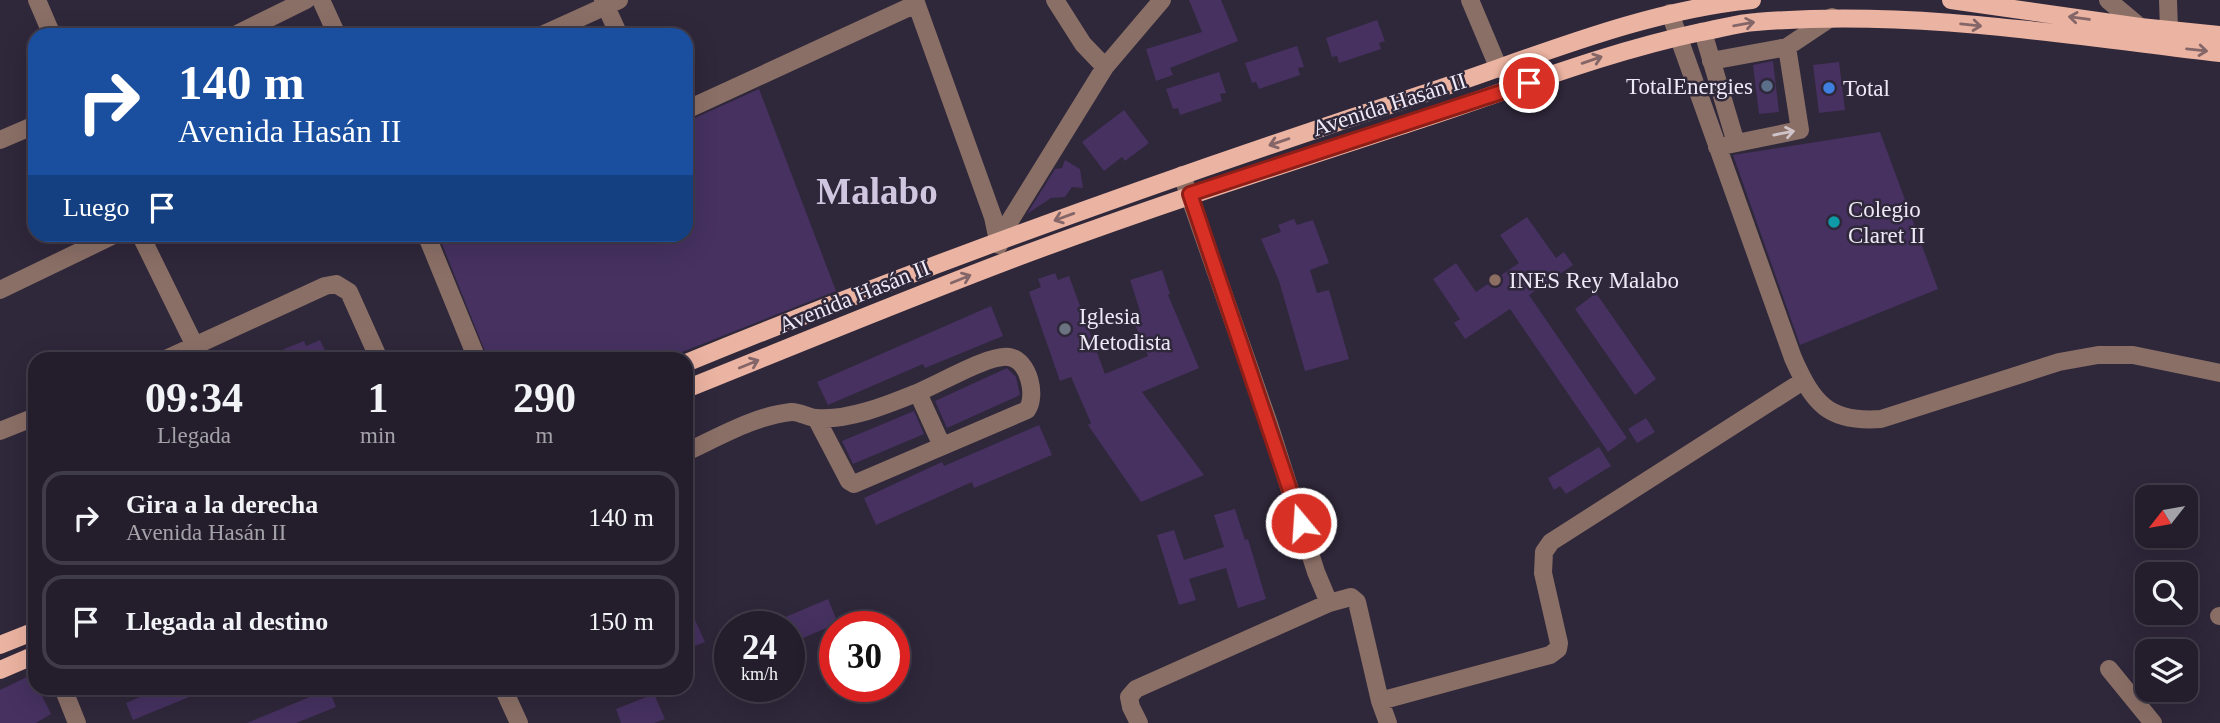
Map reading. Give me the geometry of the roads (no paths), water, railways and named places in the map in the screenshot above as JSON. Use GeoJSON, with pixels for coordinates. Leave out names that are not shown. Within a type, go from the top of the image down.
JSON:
{"type":"FeatureCollection","features":[{"type":"Feature","properties":{"kind":"main road","name":"Avenida Hasán II"},"geometry":{"type":"LineString","coordinates":[[693,360],[998,240],[1182,175],[1670,13],[1752,0]]}},
{"type":"Feature","properties":{"kind":"main road","name":"Avenida Hasán II"},"geometry":{"type":"LineString","coordinates":[[1951,0],[2138,35]]}},
{"type":"Feature","properties":{"kind":"main road","name":"Avenida Hasán II"},"geometry":{"type":"LineString","coordinates":[[693,386],[1005,262],[1190,194],[1506,91],[1598,58],[1677,37],[1752,22],[1832,17],[1931,20],[2168,38],[2220,35]]}},
{"type":"Feature","properties":{"kind":"main road","name":"Avenida Hasán II"},"geometry":{"type":"LineString","coordinates":[[2168,38],[2220,53]]}},
{"type":"Feature","properties":{"kind":"main road"},"geometry":{"type":"LineString","coordinates":[[0,645],[28,634]]}},
{"type":"Feature","properties":{"kind":"main road"},"geometry":{"type":"LineString","coordinates":[[0,670],[28,659]]}},
{"type":"Feature","properties":{"kind":"street"},"geometry":{"type":"LineString","coordinates":[[37,0],[49,28]]}},
{"type":"Feature","properties":{"kind":"street"},"geometry":{"type":"LineString","coordinates":[[249,28],[306,0]]}},
{"type":"Feature","properties":{"kind":"street"},"geometry":{"type":"LineString","coordinates":[[321,0],[334,28]]}},
{"type":"Feature","properties":{"kind":"street"},"geometry":{"type":"LineString","coordinates":[[1055,0],[1083,44],[1105,67]]}},
{"type":"Feature","properties":{"kind":"street"},"geometry":{"type":"LineString","coordinates":[[998,240],[1105,67],[1162,0]]}},
{"type":"Feature","properties":{"kind":"street"},"geometry":{"type":"LineString","coordinates":[[1470,0],[1499,69]]}},
{"type":"Feature","properties":{"kind":"street"},"geometry":{"type":"LineString","coordinates":[[2108,0],[2138,35]]}},
{"type":"Feature","properties":{"kind":"street"},"geometry":{"type":"LineString","coordinates":[[2168,0],[2168,38]]}},
{"type":"Feature","properties":{"kind":"street"},"geometry":{"type":"LineString","coordinates":[[556,28],[609,2],[617,28]]}},
{"type":"Feature","properties":{"kind":"street"},"geometry":{"type":"LineString","coordinates":[[693,107],[915,2],[993,218],[1005,262]]}},
{"type":"Feature","properties":{"kind":"street"},"geometry":{"type":"LineString","coordinates":[[1670,13],[1803,381],[1814,399],[1830,411],[1845,418],[1865,421],[1881,419],[2059,362],[2098,355],[2133,355],[2220,373]]}},
{"type":"Feature","properties":{"kind":"street"},"geometry":{"type":"LineString","coordinates":[[1712,61],[1787,47],[1832,17]]}},
{"type":"Feature","properties":{"kind":"street"},"geometry":{"type":"LineString","coordinates":[[1703,32],[1736,143]]}},
{"type":"Feature","properties":{"kind":"street"},"geometry":{"type":"LineString","coordinates":[[1717,147],[1800,130],[1787,47]]}},
{"type":"Feature","properties":{"kind":"street"},"geometry":{"type":"LineString","coordinates":[[0,140],[28,128]]}},
{"type":"Feature","properties":{"kind":"street"},"geometry":{"type":"LineString","coordinates":[[1182,175],[1329,603]]}},
{"type":"Feature","properties":{"kind":"street"},"geometry":{"type":"LineString","coordinates":[[0,290],[99,242]]}},
{"type":"Feature","properties":{"kind":"street"},"geometry":{"type":"LineString","coordinates":[[144,242],[195,346]]}},
{"type":"Feature","properties":{"kind":"street"},"geometry":{"type":"LineString","coordinates":[[429,242],[474,352]]}},
{"type":"Feature","properties":{"kind":"street"},"geometry":{"type":"LineString","coordinates":[[182,352],[325,286],[335,284],[349,292],[376,352]]}},
{"type":"Feature","properties":{"kind":"street"},"geometry":{"type":"LineString","coordinates":[[693,449],[753,422],[793,411],[816,418],[864,413],[918,393],[993,359],[1009,357],[1017,361],[1025,371],[1030,385],[1032,403],[1027,410],[854,484],[849,481],[816,418]]}},
{"type":"Feature","properties":{"kind":"street"},"geometry":{"type":"LineString","coordinates":[[1380,701],[1550,655],[1558,649],[1559,643],[1543,573],[1544,552],[1551,542],[1803,381]]}},
{"type":"Feature","properties":{"kind":"street"},"geometry":{"type":"LineString","coordinates":[[918,393],[942,446]]}},
{"type":"Feature","properties":{"kind":"street"},"geometry":{"type":"LineString","coordinates":[[0,431],[28,423]]}},
{"type":"Feature","properties":{"kind":"street"},"geometry":{"type":"LineString","coordinates":[[1139,723],[1129,697],[1136,689],[1329,603],[1351,597],[1357,602],[1380,701],[1388,723]]}},
{"type":"Feature","properties":{"kind":"street"},"geometry":{"type":"LineString","coordinates":[[2109,668],[2153,723]]}},
{"type":"Feature","properties":{"kind":"street"},"geometry":{"type":"LineString","coordinates":[[66,695],[78,723]]}},
{"type":"Feature","properties":{"kind":"street"},"geometry":{"type":"LineString","coordinates":[[506,695],[519,723]]}},
{"type":"Feature","properties":{"kind":"place","name":"TotalEnergies"},"geometry":{"type":"Point","coordinates":[1767,86]}},
{"type":"Feature","properties":{"kind":"place","name":"Total"},"geometry":{"type":"Point","coordinates":[1829,88]}},
{"type":"Feature","properties":{"kind":"place","name":"Colegio Claret II"},"geometry":{"type":"Point","coordinates":[1834,222]}},
{"type":"Feature","properties":{"kind":"place","name":"INES Rey Malabo"},"geometry":{"type":"Point","coordinates":[1495,280]}},
{"type":"Feature","properties":{"kind":"place","name":"Iglesia Metodista"},"geometry":{"type":"Point","coordinates":[1065,329]}},
{"type":"Feature","properties":{"kind":"district","name":"Malabo"},"geometry":{"type":"Point","coordinates":[877,191]}}]}
